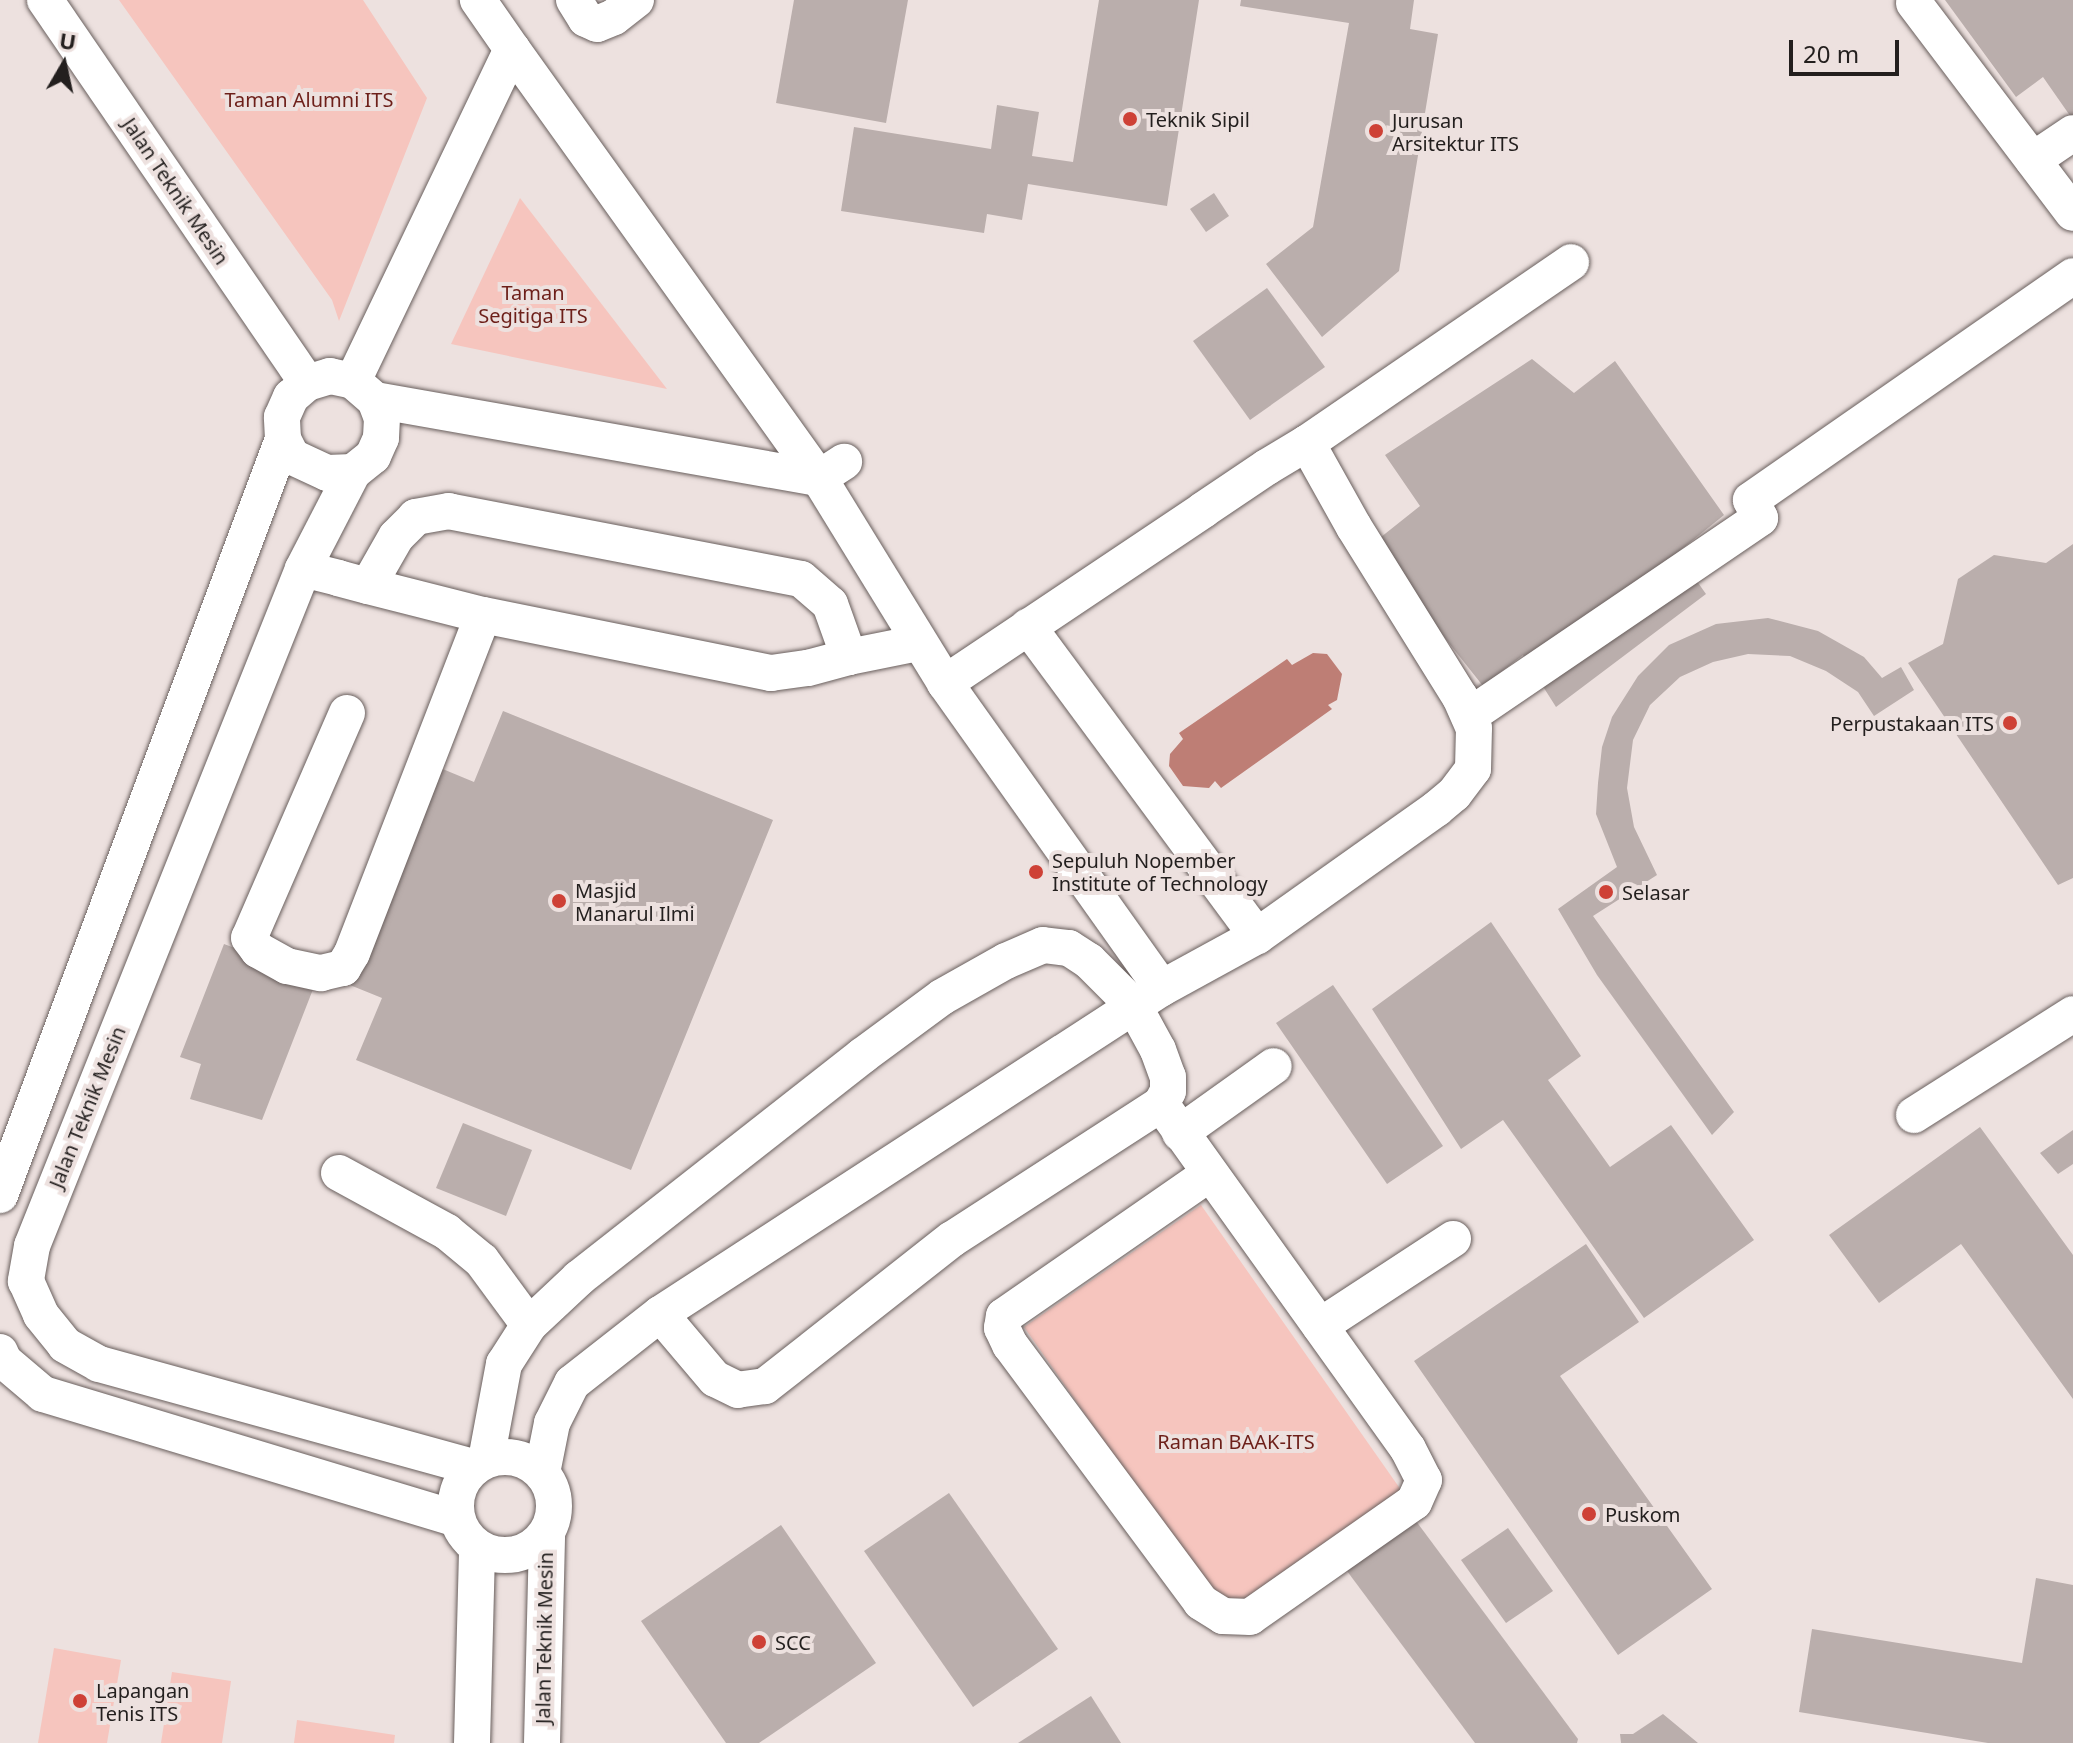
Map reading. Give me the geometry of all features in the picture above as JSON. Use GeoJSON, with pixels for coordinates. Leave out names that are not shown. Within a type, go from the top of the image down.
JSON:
{"type":"FeatureCollection","features":[{"type":"Feature","properties":{"kind":"street","name":"Jalan Teknik Mesin"},"geometry":{"type":"LineString","coordinates":[[45,0],[307,383]]}},
{"type":"Feature","properties":{"kind":"street"},"geometry":{"type":"LineString","coordinates":[[478,0],[832,470],[918,643],[1148,997],[1158,1050],[1168,1077],[1170,1119],[1408,1449],[1424,1480],[1414,1502],[1250,1617],[1223,1616],[1201,1602],[1010,1345],[1002,1328],[1004,1316],[1208,1175]]}},
{"type":"Feature","properties":{"kind":"street"},"geometry":{"type":"LineString","coordinates":[[574,0],[586,19],[597,24],[614,17],[636,0]]}},
{"type":"Feature","properties":{"kind":"street"},"geometry":{"type":"LineString","coordinates":[[1914,3],[2073,213]]}},
{"type":"Feature","properties":{"kind":"street"},"geometry":{"type":"LineString","coordinates":[[364,390],[512,49]]}},
{"type":"Feature","properties":{"kind":"street"},"geometry":{"type":"LineString","coordinates":[[2033,160],[2073,133]]}},
{"type":"Feature","properties":{"kind":"street"},"geometry":{"type":"LineString","coordinates":[[945,683],[1307,443],[1571,262]]}},
{"type":"Feature","properties":{"kind":"street"},"geometry":{"type":"LineString","coordinates":[[1469,716],[1760,518],[1751,500],[2073,276]]}},
{"type":"Feature","properties":{"kind":"street"},"geometry":{"type":"LineString","coordinates":[[0,1195],[283,439],[282,417],[291,397],[307,383],[330,376],[364,390],[832,470]]}},
{"type":"Feature","properties":{"kind":"street"},"geometry":{"type":"LineString","coordinates":[[283,439],[292,457],[306,466],[327,473],[353,472],[373,456],[381,438],[382,418],[364,390]]}},
{"type":"Feature","properties":{"kind":"street"},"geometry":{"type":"LineString","coordinates":[[542,1473],[552,1423],[572,1383],[660,1314],[1148,997],[1257,936],[1454,794],[1473,769],[1474,728],[1469,716],[1307,443]]}},
{"type":"Feature","properties":{"kind":"street","name":"Jalan Teknik Mesin"},"geometry":{"type":"LineString","coordinates":[[353,472],[303,569],[32,1246],[26,1281],[41,1315],[65,1345],[99,1364],[480,1463],[506,1456],[525,1461],[542,1473],[553,1492],[555,1513],[547,1533],[542,1743]]}},
{"type":"Feature","properties":{"kind":"street"},"geometry":{"type":"LineString","coordinates":[[368,586],[396,537],[416,517],[449,511],[801,579],[830,604],[849,657]]}},
{"type":"Feature","properties":{"kind":"street"},"geometry":{"type":"LineString","coordinates":[[303,569],[483,615],[771,673],[808,668],[918,643]]}},
{"type":"Feature","properties":{"kind":"street"},"geometry":{"type":"LineString","coordinates":[[347,713],[249,938],[258,950],[287,966],[321,973],[343,968],[352,953],[483,615]]}},
{"type":"Feature","properties":{"kind":"street"},"geometry":{"type":"LineString","coordinates":[[1028,627],[1257,936]]}},
{"type":"Feature","properties":{"kind":"street"},"geometry":{"type":"LineString","coordinates":[[472,1743],[467,1533],[456,1500],[462,1481],[480,1463],[504,1364],[529,1325],[579,1278],[862,1056],[942,997],[1006,961],[1043,945],[1069,948],[1148,997]]}},
{"type":"Feature","properties":{"kind":"street"},"geometry":{"type":"LineString","coordinates":[[1914,1115],[2073,1014]]}},
{"type":"Feature","properties":{"kind":"street"},"geometry":{"type":"LineString","coordinates":[[660,1314],[715,1379],[738,1390],[765,1386],[952,1239],[1170,1119],[1274,1066]]}},
{"type":"Feature","properties":{"kind":"street"},"geometry":{"type":"LineString","coordinates":[[339,1173],[447,1232],[482,1261],[529,1325]]}},
{"type":"Feature","properties":{"kind":"street"},"geometry":{"type":"LineString","coordinates":[[1320,1326],[1453,1239]]}},
{"type":"Feature","properties":{"kind":"street","name":"Jalan Teknik Mesin"},"geometry":{"type":"LineString","coordinates":[[0,1352],[4,1361],[43,1394],[467,1533],[502,1555],[527,1551],[547,1533]]}},
{"type":"Feature","properties":{"kind":"green space","name":"Taman Alumni ITS"},"geometry":{"type":"Polygon","coordinates":[[[119,0],[363,0],[427,98],[339,321],[332,300],[119,0]]]}},
{"type":"Feature","properties":{"kind":"green space","name":"Taman Segitiga ITS"},"geometry":{"type":"Polygon","coordinates":[[[520,198],[667,389],[451,344],[520,198]]]}},
{"type":"Feature","properties":{"kind":"green space","name":"Raman BAAK-ITS"},"geometry":{"type":"Polygon","coordinates":[[[1201,1205],[1401,1490],[1224,1613],[1024,1327],[1201,1205]]]}},
{"type":"Feature","properties":{"kind":"green space","name":"Lapangan Tenis ITS"},"geometry":{"type":"Polygon","coordinates":[[[54,1648],[121,1660],[107,1743],[38,1743],[54,1648]]]}},
{"type":"Feature","properties":{"kind":"green space","name":"Lapangan Tenis ITS"},"geometry":{"type":"Polygon","coordinates":[[[172,1672],[231,1681],[222,1743],[161,1743],[172,1672]]]}},
{"type":"Feature","properties":{"kind":"green space"},"geometry":{"type":"Polygon","coordinates":[[[297,1720],[395,1735],[394,1743],[294,1743],[297,1720]]]}},
{"type":"Feature","properties":{"kind":"shaded area"},"geometry":{"type":"Polygon","coordinates":[[[1313,653],[1327,654],[1342,674],[1337,700],[1328,705],[1332,709],[1221,788],[1215,781],[1209,788],[1183,786],[1169,766],[1170,754],[1183,739],[1179,733],[1287,659],[1292,665],[1313,653]]]}},
{"type":"Feature","properties":{"kind":"building"},"geometry":{"type":"Polygon","coordinates":[[[794,0],[908,0],[886,123],[776,103],[794,0]]]}},
{"type":"Feature","properties":{"kind":"building","name":"Teknik Sipil"},"geometry":{"type":"Polygon","coordinates":[[[1099,0],[1199,0],[1167,206],[1028,184],[1022,220],[987,214],[984,233],[841,211],[854,127],[991,149],[997,105],[1039,112],[1032,156],[1073,162],[1099,0]]]}},
{"type":"Feature","properties":{"kind":"building","name":"Jurusan Arsitektur ITS"},"geometry":{"type":"Polygon","coordinates":[[[1241,0],[1414,0],[1410,29],[1438,34],[1399,271],[1322,337],[1266,264],[1313,227],[1349,23],[1240,6],[1241,0]]]}},
{"type":"Feature","properties":{"kind":"building"},"geometry":{"type":"Polygon","coordinates":[[[1945,0],[2073,0],[2073,120],[2043,77],[2016,97],[1945,0]]]}},
{"type":"Feature","properties":{"kind":"building"},"geometry":{"type":"Polygon","coordinates":[[[1214,193],[1229,216],[1206,232],[1190,209],[1214,193]]]}},
{"type":"Feature","properties":{"kind":"building"},"geometry":{"type":"Polygon","coordinates":[[[1267,288],[1325,367],[1250,420],[1193,341],[1267,288]]]}},
{"type":"Feature","properties":{"kind":"building"},"geometry":{"type":"Polygon","coordinates":[[[1532,359],[1574,393],[1615,361],[1724,515],[1677,553],[1706,594],[1556,707],[1523,655],[1483,686],[1371,545],[1420,506],[1385,455],[1532,359]]]}},
{"type":"Feature","properties":{"kind":"building","name":"Perpustakaan ITS"},"geometry":{"type":"Polygon","coordinates":[[[2073,544],[2073,878],[2058,885],[1908,663],[1943,644],[1958,579],[1994,555],[2046,563],[2073,544]]]}},
{"type":"Feature","properties":{"kind":"building","name":"Selasar"},"geometry":{"type":"Polygon","coordinates":[[[1768,618],[1818,631],[1864,657],[1882,678],[1901,667],[1914,690],[1874,716],[1858,692],[1826,671],[1790,656],[1748,654],[1713,662],[1680,677],[1650,705],[1633,740],[1627,788],[1634,827],[1657,875],[1593,916],[1734,1112],[1712,1135],[1597,975],[1558,909],[1617,867],[1596,814],[1598,783],[1602,747],[1612,717],[1638,676],[1669,645],[1716,624],[1768,618]]]}},
{"type":"Feature","properties":{"kind":"building","name":"Masjid Manarul Ilmi"},"geometry":{"type":"Polygon","coordinates":[[[503,711],[773,820],[631,1170],[356,1060],[382,998],[345,983],[433,765],[474,782],[503,711]]]}},
{"type":"Feature","properties":{"kind":"building"},"geometry":{"type":"Polygon","coordinates":[[[1491,922],[1581,1056],[1548,1080],[1610,1167],[1671,1125],[1754,1240],[1644,1318],[1503,1120],[1461,1149],[1372,1009],[1491,922]]]}},
{"type":"Feature","properties":{"kind":"building"},"geometry":{"type":"Polygon","coordinates":[[[224,944],[317,979],[262,1120],[190,1099],[201,1064],[180,1057],[224,944]]]}},
{"type":"Feature","properties":{"kind":"building"},"geometry":{"type":"Polygon","coordinates":[[[1333,985],[1443,1146],[1387,1184],[1276,1023],[1333,985]]]}},
{"type":"Feature","properties":{"kind":"building"},"geometry":{"type":"Polygon","coordinates":[[[463,1123],[532,1150],[506,1216],[436,1188],[463,1123]]]}},
{"type":"Feature","properties":{"kind":"building"},"geometry":{"type":"Polygon","coordinates":[[[1980,1127],[2073,1255],[2073,1399],[1961,1244],[1879,1303],[1829,1235],[1980,1127]]]}},
{"type":"Feature","properties":{"kind":"building"},"geometry":{"type":"Polygon","coordinates":[[[2073,1130],[2073,1164],[2058,1174],[2040,1153],[2073,1130]]]}},
{"type":"Feature","properties":{"kind":"building","name":"Puskom"},"geometry":{"type":"Polygon","coordinates":[[[1586,1244],[1639,1322],[1560,1376],[1712,1589],[1618,1655],[1414,1361],[1586,1244]]]}},
{"type":"Feature","properties":{"kind":"building"},"geometry":{"type":"Polygon","coordinates":[[[949,1493],[1058,1649],[973,1707],[864,1551],[949,1493]]]}},
{"type":"Feature","properties":{"kind":"building"},"geometry":{"type":"Polygon","coordinates":[[[1416,1521],[1578,1739],[1577,1743],[1475,1743],[1347,1571],[1416,1521]]]}},
{"type":"Feature","properties":{"kind":"building","name":"SCC"},"geometry":{"type":"Polygon","coordinates":[[[781,1525],[876,1663],[759,1743],[726,1743],[641,1621],[781,1525]]]}},
{"type":"Feature","properties":{"kind":"building"},"geometry":{"type":"Polygon","coordinates":[[[1508,1528],[1553,1591],[1506,1623],[1461,1560],[1508,1528]]]}},
{"type":"Feature","properties":{"kind":"building"},"geometry":{"type":"Polygon","coordinates":[[[2036,1578],[2073,1585],[2073,1743],[1988,1743],[1799,1712],[1812,1629],[2022,1663],[2036,1578]]]}},
{"type":"Feature","properties":{"kind":"building"},"geometry":{"type":"Polygon","coordinates":[[[1091,1696],[1121,1743],[1018,1743],[1091,1696]]]}},
{"type":"Feature","properties":{"kind":"building"},"geometry":{"type":"Polygon","coordinates":[[[1663,1714],[1698,1743],[1621,1743],[1620,1734],[1633,1734],[1663,1714]]]}},
{"type":"Feature","properties":{"kind":"place","name":"Teknik Sipil"},"geometry":{"type":"Point","coordinates":[1130,119]}},
{"type":"Feature","properties":{"kind":"place","name":"Jurusan Arsitektur ITS"},"geometry":{"type":"Point","coordinates":[1376,131]}},
{"type":"Feature","properties":{"kind":"place","name":"Perpustakaan ITS"},"geometry":{"type":"Point","coordinates":[2010,723]}},
{"type":"Feature","properties":{"kind":"place","name":"Sepuluh Nopember Institute of Technology"},"geometry":{"type":"Point","coordinates":[1036,872]}},
{"type":"Feature","properties":{"kind":"place","name":"Selasar"},"geometry":{"type":"Point","coordinates":[1606,892]}},
{"type":"Feature","properties":{"kind":"place","name":"Masjid Manarul Ilmi"},"geometry":{"type":"Point","coordinates":[559,901]}},
{"type":"Feature","properties":{"kind":"place","name":"Puskom"},"geometry":{"type":"Point","coordinates":[1589,1514]}},
{"type":"Feature","properties":{"kind":"place","name":"SCC"},"geometry":{"type":"Point","coordinates":[759,1642]}},
{"type":"Feature","properties":{"kind":"place","name":"Lapangan Tenis ITS"},"geometry":{"type":"Point","coordinates":[80,1701]}}]}
